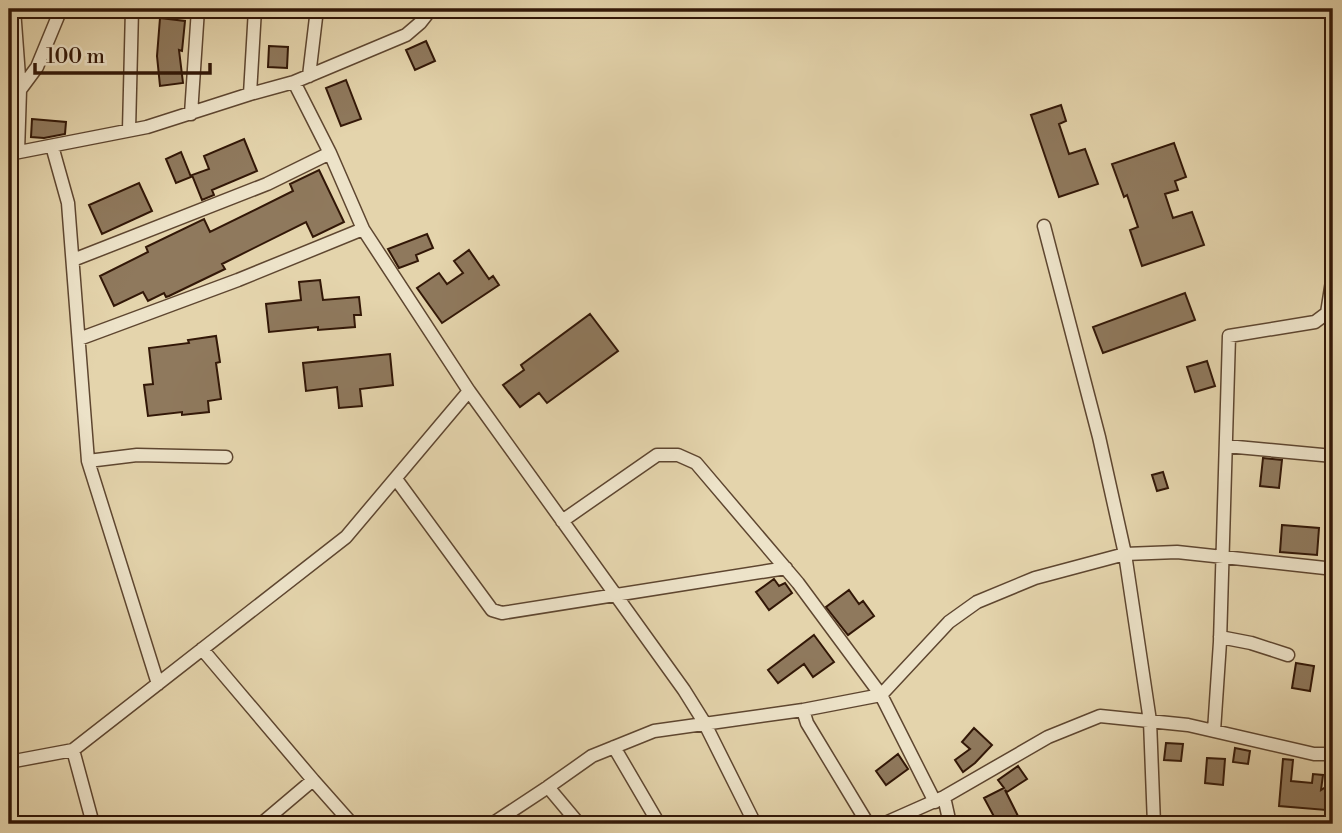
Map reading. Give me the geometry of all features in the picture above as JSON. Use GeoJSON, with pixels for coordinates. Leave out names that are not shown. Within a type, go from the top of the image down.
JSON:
{"type":"FeatureCollection","features":[{"type":"Feature","properties":{"kind":"street"},"geometry":{"type":"LineString","coordinates":[[14,9],[20,90],[14,153],[129,131],[294,82],[406,35],[431,9]]}},
{"type":"Feature","properties":{"kind":"street"},"geometry":{"type":"LineString","coordinates":[[20,90],[37,67],[61,9]]}},
{"type":"Feature","properties":{"kind":"street"},"geometry":{"type":"LineString","coordinates":[[129,131],[132,9]]}},
{"type":"Feature","properties":{"kind":"street"},"geometry":{"type":"LineString","coordinates":[[191,114],[198,9]]}},
{"type":"Feature","properties":{"kind":"street"},"geometry":{"type":"LineString","coordinates":[[250,94],[255,9]]}},
{"type":"Feature","properties":{"kind":"street"},"geometry":{"type":"LineString","coordinates":[[309,76],[317,9]]}},
{"type":"Feature","properties":{"kind":"street"},"geometry":{"type":"LineString","coordinates":[[294,82],[330,153],[363,229],[469,391],[705,722],[755,824]]}},
{"type":"Feature","properties":{"kind":"street"},"geometry":{"type":"LineString","coordinates":[[52,146],[68,203],[88,461],[158,684]]}},
{"type":"Feature","properties":{"kind":"street"},"geometry":{"type":"LineString","coordinates":[[72,260],[267,184],[330,153]]}},
{"type":"Feature","properties":{"kind":"street"},"geometry":{"type":"LineString","coordinates":[[1044,226],[1099,437],[1125,554],[1150,721],[1154,824]]}},
{"type":"Feature","properties":{"kind":"street"},"geometry":{"type":"LineString","coordinates":[[79,339],[238,280],[363,229]]}},
{"type":"Feature","properties":{"kind":"street"},"geometry":{"type":"LineString","coordinates":[[1214,731],[1220,637],[1229,336],[1315,322],[1327,313],[1333,275]]}},
{"type":"Feature","properties":{"kind":"street"},"geometry":{"type":"LineString","coordinates":[[9,762],[74,750],[346,537],[469,391]]}},
{"type":"Feature","properties":{"kind":"street"},"geometry":{"type":"LineString","coordinates":[[1226,446],[1333,456]]}},
{"type":"Feature","properties":{"kind":"street"},"geometry":{"type":"LineString","coordinates":[[88,461],[137,455],[226,457]]}},
{"type":"Feature","properties":{"kind":"street"},"geometry":{"type":"LineString","coordinates":[[562,521],[657,455],[678,455],[696,463],[786,568],[881,695],[940,800],[950,824]]}},
{"type":"Feature","properties":{"kind":"street"},"geometry":{"type":"LineString","coordinates":[[396,479],[492,610],[502,613],[786,568]]}},
{"type":"Feature","properties":{"kind":"street"},"geometry":{"type":"LineString","coordinates":[[492,824],[592,756],[654,731],[803,710],[881,695],[949,622],[977,602],[1035,578],[1125,554],[1177,552],[1325,568]]}},
{"type":"Feature","properties":{"kind":"street"},"geometry":{"type":"LineString","coordinates":[[1220,637],[1251,643],[1288,655]]}},
{"type":"Feature","properties":{"kind":"street"},"geometry":{"type":"LineString","coordinates":[[202,649],[352,824]]}},
{"type":"Feature","properties":{"kind":"street"},"geometry":{"type":"LineString","coordinates":[[803,710],[807,723],[868,824]]}},
{"type":"Feature","properties":{"kind":"street"},"geometry":{"type":"LineString","coordinates":[[883,824],[940,800],[1048,737],[1100,716],[1188,725],[1314,754],[1333,754]]}},
{"type":"Feature","properties":{"kind":"street"},"geometry":{"type":"LineString","coordinates":[[614,747],[659,824]]}},
{"type":"Feature","properties":{"kind":"street"},"geometry":{"type":"LineString","coordinates":[[74,750],[93,824]]}},
{"type":"Feature","properties":{"kind":"street"},"geometry":{"type":"LineString","coordinates":[[270,821],[313,780]]}},
{"type":"Feature","properties":{"kind":"street"},"geometry":{"type":"LineString","coordinates":[[548,787],[579,824]]}},
{"type":"Feature","properties":{"kind":"building"},"geometry":{"type":"Polygon","coordinates":[[[160,18],[185,21],[182,51],[179,50],[183,83],[160,86],[157,56],[160,18]]]}},
{"type":"Feature","properties":{"kind":"building"},"geometry":{"type":"Polygon","coordinates":[[[426,41],[435,61],[415,70],[406,50],[426,41]]]}},
{"type":"Feature","properties":{"kind":"building"},"geometry":{"type":"Polygon","coordinates":[[[269,46],[288,47],[287,68],[268,67],[269,46]]]}},
{"type":"Feature","properties":{"kind":"building"},"geometry":{"type":"Polygon","coordinates":[[[346,80],[361,119],[341,126],[326,88],[346,80]]]}},
{"type":"Feature","properties":{"kind":"building"},"geometry":{"type":"Polygon","coordinates":[[[1061,105],[1066,121],[1059,124],[1069,154],[1085,149],[1098,184],[1059,197],[1031,115],[1061,105]]]}},
{"type":"Feature","properties":{"kind":"building"},"geometry":{"type":"Polygon","coordinates":[[[32,119],[66,122],[65,134],[44,138],[31,137],[32,119]]]}},
{"type":"Feature","properties":{"kind":"building"},"geometry":{"type":"Polygon","coordinates":[[[244,139],[257,171],[212,190],[214,195],[202,200],[192,175],[209,169],[204,156],[244,139]]]}},
{"type":"Feature","properties":{"kind":"building"},"geometry":{"type":"Polygon","coordinates":[[[1174,143],[1186,177],[1175,181],[1178,190],[1165,194],[1173,218],[1192,212],[1204,245],[1142,266],[1130,230],[1138,227],[1112,164],[1174,143]]]}},
{"type":"Feature","properties":{"kind":"building"},"geometry":{"type":"Polygon","coordinates":[[[181,152],[191,177],[176,183],[166,159],[181,152]]]}},
{"type":"Feature","properties":{"kind":"building"},"geometry":{"type":"Polygon","coordinates":[[[319,170],[344,222],[313,237],[306,222],[222,264],[225,269],[169,296],[166,297],[164,293],[148,301],[143,292],[114,306],[100,276],[148,252],[146,247],[204,219],[210,232],[293,191],[290,184],[319,170]]]}},
{"type":"Feature","properties":{"kind":"building"},"geometry":{"type":"Polygon","coordinates":[[[139,183],[152,211],[102,234],[89,205],[139,183]]]}},
{"type":"Feature","properties":{"kind":"building"},"geometry":{"type":"Polygon","coordinates":[[[427,234],[433,248],[416,255],[418,261],[399,268],[388,249],[427,234]]]}},
{"type":"Feature","properties":{"kind":"building"},"geometry":{"type":"Polygon","coordinates":[[[469,250],[489,279],[493,276],[499,285],[442,323],[417,288],[439,273],[447,284],[463,273],[454,261],[469,250]]]}},
{"type":"Feature","properties":{"kind":"building"},"geometry":{"type":"Polygon","coordinates":[[[320,280],[323,300],[359,297],[361,315],[354,315],[355,327],[318,330],[318,327],[269,332],[266,304],[301,300],[299,282],[320,280]]]}},
{"type":"Feature","properties":{"kind":"building"},"geometry":{"type":"Polygon","coordinates":[[[1185,293],[1195,320],[1103,353],[1093,327],[1185,293]]]}},
{"type":"Feature","properties":{"kind":"building"},"geometry":{"type":"Polygon","coordinates":[[[590,314],[618,351],[547,403],[539,393],[520,407],[503,385],[524,370],[521,365],[590,314]]]}},
{"type":"Feature","properties":{"kind":"building"},"geometry":{"type":"Polygon","coordinates":[[[216,336],[220,362],[216,363],[221,399],[208,401],[209,412],[148,416],[144,385],[153,384],[149,348],[189,343],[188,340],[216,336]]]}},
{"type":"Feature","properties":{"kind":"building"},"geometry":{"type":"Polygon","coordinates":[[[390,354],[393,385],[360,389],[362,406],[339,408],[337,387],[306,391],[303,363],[390,354]]]}},
{"type":"Feature","properties":{"kind":"building"},"geometry":{"type":"Polygon","coordinates":[[[1207,361],[1215,386],[1195,392],[1187,367],[1207,361]]]}},
{"type":"Feature","properties":{"kind":"building"},"geometry":{"type":"Polygon","coordinates":[[[1263,458],[1282,460],[1279,488],[1260,486],[1263,458]]]}},
{"type":"Feature","properties":{"kind":"building"},"geometry":{"type":"Polygon","coordinates":[[[1163,472],[1168,488],[1157,491],[1152,475],[1163,472]]]}},
{"type":"Feature","properties":{"kind":"building"},"geometry":{"type":"Polygon","coordinates":[[[1282,525],[1319,528],[1317,555],[1280,552],[1282,525]]]}},
{"type":"Feature","properties":{"kind":"building"},"geometry":{"type":"Polygon","coordinates":[[[774,579],[779,586],[785,583],[792,593],[769,610],[756,592],[774,579]]]}},
{"type":"Feature","properties":{"kind":"building"},"geometry":{"type":"Polygon","coordinates":[[[849,590],[859,604],[863,601],[874,616],[848,635],[826,607],[849,590]]]}},
{"type":"Feature","properties":{"kind":"building"},"geometry":{"type":"Polygon","coordinates":[[[814,635],[834,662],[813,677],[804,664],[778,683],[768,670],[814,635]]]}},
{"type":"Feature","properties":{"kind":"building"},"geometry":{"type":"Polygon","coordinates":[[[1296,663],[1314,666],[1310,691],[1292,688],[1296,663]]]}},
{"type":"Feature","properties":{"kind":"building"},"geometry":{"type":"Polygon","coordinates":[[[974,728],[992,745],[963,772],[955,760],[970,749],[962,742],[974,728]]]}},
{"type":"Feature","properties":{"kind":"building"},"geometry":{"type":"Polygon","coordinates":[[[1166,743],[1183,744],[1181,761],[1164,760],[1166,743]]]}},
{"type":"Feature","properties":{"kind":"building"},"geometry":{"type":"Polygon","coordinates":[[[1235,748],[1250,751],[1248,764],[1233,762],[1235,748]]]}},
{"type":"Feature","properties":{"kind":"building"},"geometry":{"type":"Polygon","coordinates":[[[898,754],[908,769],[886,785],[876,771],[898,754]]]}},
{"type":"Feature","properties":{"kind":"building"},"geometry":{"type":"Polygon","coordinates":[[[1207,758],[1225,759],[1223,785],[1205,783],[1207,758]]]}},
{"type":"Feature","properties":{"kind":"building"},"geometry":{"type":"Polygon","coordinates":[[[1283,759],[1293,760],[1291,781],[1312,783],[1313,774],[1323,775],[1321,790],[1329,785],[1326,810],[1279,806],[1283,759]]]}},
{"type":"Feature","properties":{"kind":"building"},"geometry":{"type":"Polygon","coordinates":[[[1018,766],[1027,779],[1007,792],[1005,790],[1020,820],[1013,824],[998,824],[984,798],[1004,788],[998,780],[1018,766]]]}}]}
